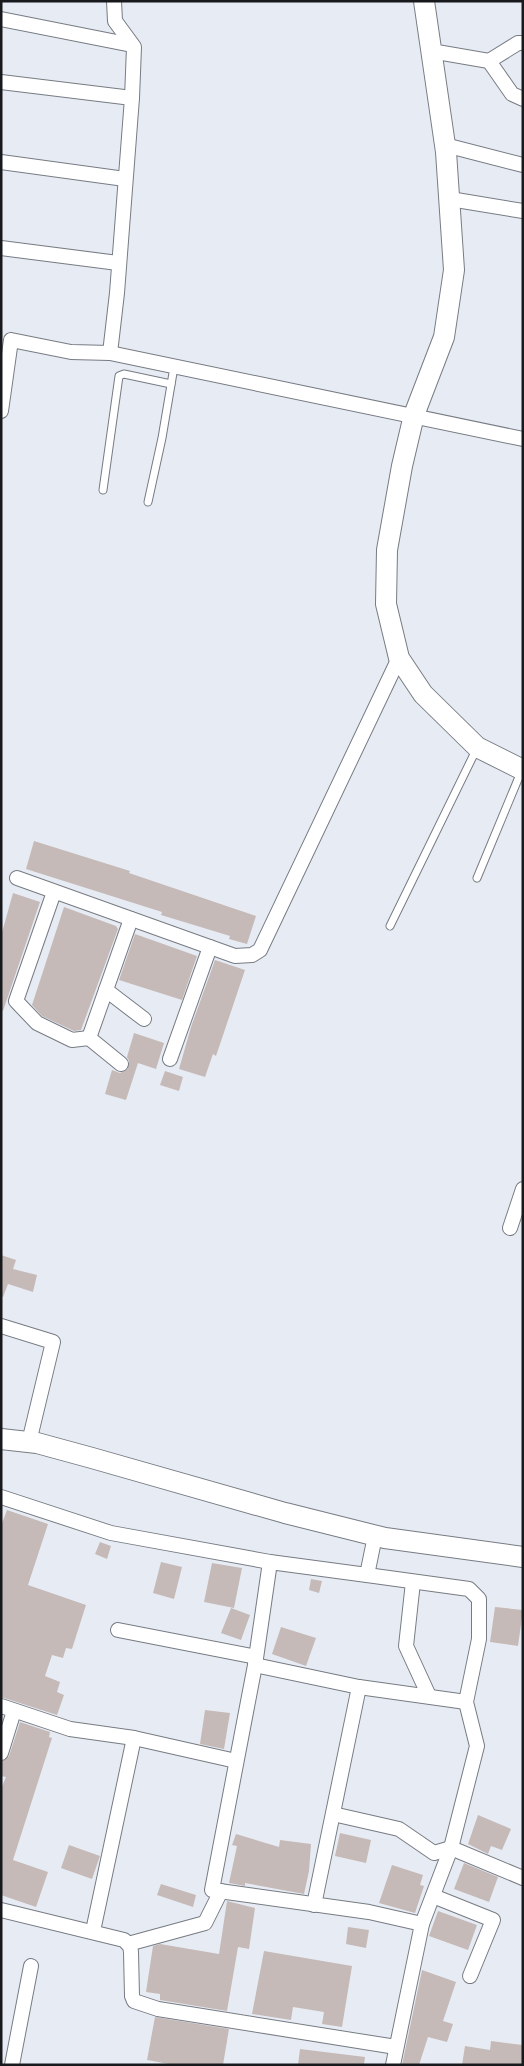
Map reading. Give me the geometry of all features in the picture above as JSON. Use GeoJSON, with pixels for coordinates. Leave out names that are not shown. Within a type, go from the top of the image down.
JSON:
{"type":"FeatureCollection","features":[{"type":"Feature","properties":{"kind":"main road"},"geometry":{"type":"LineString","coordinates":[[424,1],[445,145],[454,270],[444,337],[414,415],[402,466],[387,550],[386,604],[399,658],[423,694],[477,748],[522,770]]}},
{"type":"Feature","properties":{"kind":"main road"},"geometry":{"type":"LineString","coordinates":[[1,1439],[29,1442],[375,1536],[523,1558]]}},
{"type":"Feature","properties":{"kind":"street"},"geometry":{"type":"LineString","coordinates":[[110,353],[117,293],[132,98],[132,45],[116,21],[114,1]]}},
{"type":"Feature","properties":{"kind":"street"},"geometry":{"type":"LineString","coordinates":[[1,20],[132,45]]}},
{"type":"Feature","properties":{"kind":"street"},"geometry":{"type":"LineString","coordinates":[[431,51],[489,61],[518,43],[523,43]]}},
{"type":"Feature","properties":{"kind":"street"},"geometry":{"type":"LineString","coordinates":[[489,61],[512,94],[523,100]]}},
{"type":"Feature","properties":{"kind":"street"},"geometry":{"type":"LineString","coordinates":[[1,82],[132,98]]}},
{"type":"Feature","properties":{"kind":"street"},"geometry":{"type":"LineString","coordinates":[[445,145],[523,165]]}},
{"type":"Feature","properties":{"kind":"street"},"geometry":{"type":"LineString","coordinates":[[1,162],[125,179]]}},
{"type":"Feature","properties":{"kind":"street"},"geometry":{"type":"LineString","coordinates":[[450,199],[523,211]]}},
{"type":"Feature","properties":{"kind":"street"},"geometry":{"type":"LineString","coordinates":[[1,248],[118,263]]}},
{"type":"Feature","properties":{"kind":"street"},"geometry":{"type":"LineString","coordinates":[[1,411],[11,340],[71,352],[110,353],[523,439]]}},
{"type":"Feature","properties":{"kind":"street"},"geometry":{"type":"LineString","coordinates":[[17,878],[235,956],[252,955],[260,950],[399,658]]}},
{"type":"Feature","properties":{"kind":"street"},"geometry":{"type":"LineString","coordinates":[[54,892],[16,1001],[37,1023],[72,1040],[89,1038],[121,1064]]}},
{"type":"Feature","properties":{"kind":"street"},"geometry":{"type":"LineString","coordinates":[[89,1038],[131,919]]}},
{"type":"Feature","properties":{"kind":"street"},"geometry":{"type":"LineString","coordinates":[[170,1059],[210,947]]}},
{"type":"Feature","properties":{"kind":"street"},"geometry":{"type":"LineString","coordinates":[[106,990],[144,1019]]}},
{"type":"Feature","properties":{"kind":"street"},"geometry":{"type":"LineString","coordinates":[[510,1228],[523,1189]]}},
{"type":"Feature","properties":{"kind":"street"},"geometry":{"type":"LineString","coordinates":[[1,1326],[53,1342],[29,1442]]}},
{"type":"Feature","properties":{"kind":"street"},"geometry":{"type":"LineString","coordinates":[[1,1497],[111,1533],[270,1562],[469,1589],[479,1599],[479,1639],[466,1702],[477,1746],[451,1848],[422,1924],[393,2065]]}},
{"type":"Feature","properties":{"kind":"street"},"geometry":{"type":"LineString","coordinates":[[367,1576],[375,1536]]}},
{"type":"Feature","properties":{"kind":"street"},"geometry":{"type":"LineString","coordinates":[[270,1562],[255,1661],[212,1890],[369,1912],[422,1924]]}},
{"type":"Feature","properties":{"kind":"street"},"geometry":{"type":"LineString","coordinates":[[413,1582],[406,1646],[429,1696]]}},
{"type":"Feature","properties":{"kind":"street"},"geometry":{"type":"LineString","coordinates":[[118,1630],[358,1687],[466,1702]]}},
{"type":"Feature","properties":{"kind":"street"},"geometry":{"type":"LineString","coordinates":[[314,1905],[358,1687]]}},
{"type":"Feature","properties":{"kind":"street"},"geometry":{"type":"LineString","coordinates":[[1,1753],[8,1709],[70,1729],[134,1738],[236,1761]]}},
{"type":"Feature","properties":{"kind":"street"},"geometry":{"type":"LineString","coordinates":[[94,1932],[134,1738]]}},
{"type":"Feature","properties":{"kind":"street"},"geometry":{"type":"LineString","coordinates":[[333,1814],[381,1823],[398,1830],[434,1853],[451,1848],[523,1878]]}},
{"type":"Feature","properties":{"kind":"street"},"geometry":{"type":"LineString","coordinates":[[128,1944],[205,1923],[221,1891]]}},
{"type":"Feature","properties":{"kind":"street"},"geometry":{"type":"LineString","coordinates":[[432,1896],[492,1920],[470,1976]]}},
{"type":"Feature","properties":{"kind":"street"},"geometry":{"type":"LineString","coordinates":[[1,1910],[124,1940],[132,1952],[132,1990],[134,2001],[158,2009],[396,2047]]}},
{"type":"Feature","properties":{"kind":"street"},"geometry":{"type":"LineString","coordinates":[[12,2065],[31,1966]]}},
{"type":"Feature","properties":{"kind":"lane"},"geometry":{"type":"LineString","coordinates":[[148,502],[162,438],[174,367]]}},
{"type":"Feature","properties":{"kind":"lane"},"geometry":{"type":"LineString","coordinates":[[103,490],[119,376],[124,374],[171,384]]}},
{"type":"Feature","properties":{"kind":"lane"},"geometry":{"type":"LineString","coordinates":[[390,926],[477,748]]}},
{"type":"Feature","properties":{"kind":"lane"},"geometry":{"type":"LineString","coordinates":[[477,878],[522,770]]}},
{"type":"Feature","properties":{"kind":"building"},"geometry":{"type":"Polygon","coordinates":[[[34,841],[130,871],[129,873],[256,916],[247,944],[229,939],[230,936],[161,915],[162,912],[26,869],[34,841]]]}},
{"type":"Feature","properties":{"kind":"building"},"geometry":{"type":"Polygon","coordinates":[[[13,893],[40,902],[3,1011],[1,1011],[1,936],[13,893]]]}},
{"type":"Feature","properties":{"kind":"building"},"geometry":{"type":"Polygon","coordinates":[[[64,907],[116,926],[118,929],[81,1030],[74,1031],[42,1016],[32,1005],[64,907]]]}},
{"type":"Feature","properties":{"kind":"building"},"geometry":{"type":"Polygon","coordinates":[[[135,934],[197,956],[182,1000],[119,980],[135,934]]]}},
{"type":"Feature","properties":{"kind":"building"},"geometry":{"type":"Polygon","coordinates":[[[215,960],[245,970],[216,1056],[213,1054],[205,1077],[179,1069],[191,1027],[215,960]]]}},
{"type":"Feature","properties":{"kind":"building"},"geometry":{"type":"Polygon","coordinates":[[[134,1033],[164,1043],[156,1069],[138,1063],[126,1100],[105,1094],[112,1070],[120,1073],[128,1069],[129,1061],[127,1057],[134,1033]]]}},
{"type":"Feature","properties":{"kind":"building"},"geometry":{"type":"Polygon","coordinates":[[[165,1071],[183,1077],[179,1091],[160,1085],[165,1071]]]}},
{"type":"Feature","properties":{"kind":"building"},"geometry":{"type":"Polygon","coordinates":[[[1,1255],[16,1260],[13,1269],[37,1275],[33,1292],[8,1284],[3,1297],[1,1297],[1,1255]]]}},
{"type":"Feature","properties":{"kind":"building"},"geometry":{"type":"Polygon","coordinates":[[[7,1510],[48,1524],[28,1585],[86,1605],[72,1649],[66,1648],[63,1658],[52,1655],[45,1676],[60,1682],[57,1692],[64,1695],[57,1715],[1,1697],[1,1526],[7,1510]]]}},
{"type":"Feature","properties":{"kind":"building"},"geometry":{"type":"Polygon","coordinates":[[[100,1542],[111,1546],[107,1559],[95,1554],[100,1542]]]}},
{"type":"Feature","properties":{"kind":"building"},"geometry":{"type":"Polygon","coordinates":[[[161,1562],[182,1567],[174,1599],[153,1593],[161,1562]]]}},
{"type":"Feature","properties":{"kind":"building"},"geometry":{"type":"Polygon","coordinates":[[[212,1563],[242,1568],[234,1608],[204,1602],[212,1563]]]}},
{"type":"Feature","properties":{"kind":"building"},"geometry":{"type":"Polygon","coordinates":[[[311,1579],[322,1581],[319,1593],[309,1590],[311,1579]]]}},
{"type":"Feature","properties":{"kind":"building"},"geometry":{"type":"Polygon","coordinates":[[[495,1607],[523,1610],[518,1646],[490,1642],[495,1607]]]}},
{"type":"Feature","properties":{"kind":"building"},"geometry":{"type":"Polygon","coordinates":[[[231,1608],[250,1615],[241,1640],[221,1633],[231,1608]]]}},
{"type":"Feature","properties":{"kind":"building"},"geometry":{"type":"Polygon","coordinates":[[[281,1627],[316,1638],[306,1666],[272,1654],[281,1627]]]}},
{"type":"Feature","properties":{"kind":"building"},"geometry":{"type":"Polygon","coordinates":[[[205,1710],[230,1713],[224,1749],[200,1744],[205,1710]]]}},
{"type":"Feature","properties":{"kind":"building"},"geometry":{"type":"Polygon","coordinates":[[[20,1722],[50,1732],[49,1737],[52,1738],[13,1860],[48,1872],[36,1907],[1,1895],[1,1789],[6,1777],[1,1776],[1,1762],[9,1756],[20,1722]]]}},
{"type":"Feature","properties":{"kind":"building"},"geometry":{"type":"Polygon","coordinates":[[[478,1815],[511,1829],[502,1850],[491,1846],[488,1854],[468,1844],[478,1815]]]}},
{"type":"Feature","properties":{"kind":"building"},"geometry":{"type":"Polygon","coordinates":[[[340,1833],[371,1840],[366,1863],[335,1856],[340,1833]]]}},
{"type":"Feature","properties":{"kind":"building"},"geometry":{"type":"Polygon","coordinates":[[[236,1834],[279,1847],[280,1840],[311,1844],[309,1871],[304,1894],[245,1883],[245,1886],[229,1883],[237,1846],[232,1845],[236,1834]]]}},
{"type":"Feature","properties":{"kind":"building"},"geometry":{"type":"Polygon","coordinates":[[[69,1845],[100,1856],[92,1879],[61,1868],[69,1845]]]}},
{"type":"Feature","properties":{"kind":"building"},"geometry":{"type":"Polygon","coordinates":[[[464,1863],[498,1877],[489,1902],[454,1889],[464,1863]]]}},
{"type":"Feature","properties":{"kind":"building"},"geometry":{"type":"Polygon","coordinates":[[[392,1865],[423,1875],[420,1885],[424,1886],[415,1913],[379,1903],[392,1865]]]}},
{"type":"Feature","properties":{"kind":"building"},"geometry":{"type":"Polygon","coordinates":[[[161,1884],[196,1895],[193,1907],[157,1895],[161,1884]]]}},
{"type":"Feature","properties":{"kind":"building"},"geometry":{"type":"Polygon","coordinates":[[[227,1901],[255,1908],[249,1949],[238,1947],[227,2011],[160,2000],[160,1994],[146,1992],[153,1946],[160,1944],[219,1954],[227,1901]]]}},
{"type":"Feature","properties":{"kind":"building"},"geometry":{"type":"Polygon","coordinates":[[[438,1911],[477,1925],[468,1950],[429,1936],[438,1911]]]}},
{"type":"Feature","properties":{"kind":"building"},"geometry":{"type":"Polygon","coordinates":[[[348,1927],[369,1930],[366,1948],[346,1944],[348,1927]]]}},
{"type":"Feature","properties":{"kind":"building"},"geometry":{"type":"Polygon","coordinates":[[[264,1951],[352,1966],[342,2027],[322,2024],[324,2012],[293,2007],[291,2020],[252,2014],[264,1951]]]}},
{"type":"Feature","properties":{"kind":"building"},"geometry":{"type":"Polygon","coordinates":[[[422,1970],[456,1982],[443,2021],[453,2024],[447,2042],[428,2037],[419,2065],[402,2065],[422,1970]]]}},
{"type":"Feature","properties":{"kind":"building"},"geometry":{"type":"Polygon","coordinates":[[[155,2017],[229,2029],[223,2065],[174,2065],[147,2060],[155,2017]]]}},
{"type":"Feature","properties":{"kind":"building"},"geometry":{"type":"Polygon","coordinates":[[[491,2041],[523,2045],[523,2065],[462,2065],[465,2046],[490,2050],[491,2041]]]}},
{"type":"Feature","properties":{"kind":"building"},"geometry":{"type":"Polygon","coordinates":[[[300,2049],[365,2057],[364,2065],[298,2065],[300,2049]]]}}]}
